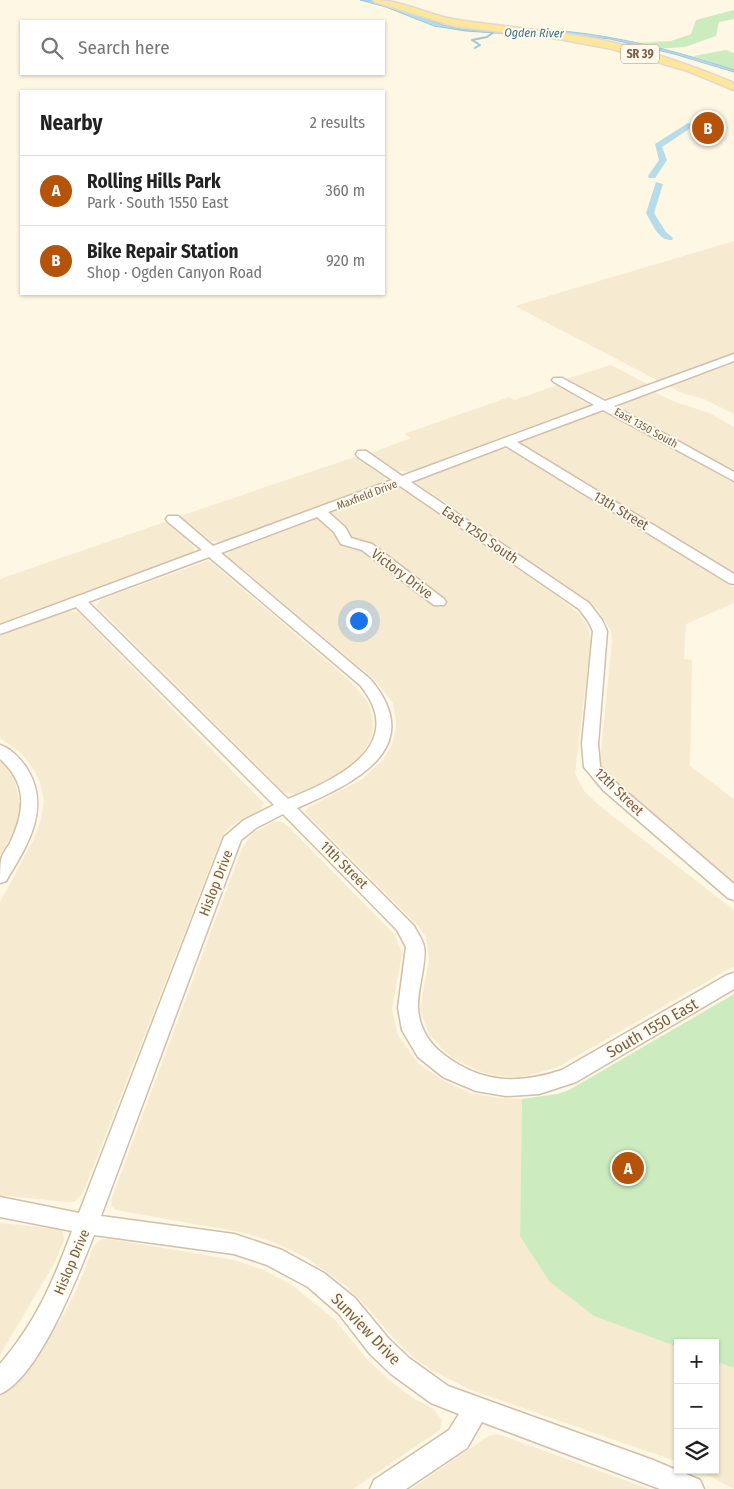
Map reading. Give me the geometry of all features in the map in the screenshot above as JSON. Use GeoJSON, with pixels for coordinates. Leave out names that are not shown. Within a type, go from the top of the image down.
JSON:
{"type":"FeatureCollection","features":[{"type":"Feature","properties":{"kind":"main road","name":"SR 39"},"geometry":{"type":"LineString","coordinates":[[378,0],[450,22],[590,41],[696,70],[734,87]]}},
{"type":"Feature","properties":{"kind":"street","name":"Maxfield Drive"},"geometry":{"type":"LineString","coordinates":[[0,630],[212,553],[734,356]]}},
{"type":"Feature","properties":{"kind":"street","name":"East 1350 South"},"geometry":{"type":"LineString","coordinates":[[558,380],[734,477]]}},
{"type":"Feature","properties":{"kind":"street","name":"13th Street"},"geometry":{"type":"LineString","coordinates":[[508,442],[734,580]]}},
{"type":"Feature","properties":{"kind":"street","name":"East 1250 South"},"geometry":{"type":"LineString","coordinates":[[362,454],[584,606],[595,620]]}},
{"type":"Feature","properties":{"kind":"street","name":"Victory Drive"},"geometry":{"type":"LineString","coordinates":[[320,512],[340,530],[346,541],[367,547],[439,602]]}},
{"type":"Feature","properties":{"kind":"street","name":"Hislop Drive"},"geometry":{"type":"LineString","coordinates":[[0,1382],[28,1349],[61,1291],[88,1224],[233,837],[255,821],[337,784],[363,767],[378,746],[385,723],[384,712],[374,692],[365,682],[173,519]]}},
{"type":"Feature","properties":{"kind":"street","name":"11th Street"},"geometry":{"type":"LineString","coordinates":[[79,601],[405,926],[416,947],[408,1008],[412,1030],[425,1051],[450,1071],[476,1083],[506,1088],[539,1086],[569,1076]]}},
{"type":"Feature","properties":{"kind":"street","name":"12th Street"},"geometry":{"type":"LineString","coordinates":[[595,620],[600,631],[590,744],[592,767],[609,786],[734,894]]}},
{"type":"Feature","properties":{"kind":"street"},"geometry":{"type":"LineString","coordinates":[[0,750],[14,762],[23,774],[31,798],[28,822],[0,877]]}},
{"type":"Feature","properties":{"kind":"street","name":"South 1550 East"},"geometry":{"type":"LineString","coordinates":[[569,1076],[734,980]]}},
{"type":"Feature","properties":{"kind":"street","name":"Sunview Drive"},"geometry":{"type":"LineString","coordinates":[[0,1207],[88,1224],[234,1244],[274,1257],[316,1280],[347,1306],[379,1346],[400,1366],[440,1394],[643,1469],[691,1489]]}},
{"type":"Feature","properties":{"kind":"street"},"geometry":{"type":"LineString","coordinates":[[383,1489],[458,1438],[476,1408]]}},
{"type":"Feature","properties":{"kind":"shaded area"},"geometry":{"type":"Polygon","coordinates":[[[734,241],[734,414],[704,399],[682,393],[515,306],[734,241]]]}},
{"type":"Feature","properties":{"kind":"shaded area"},"geometry":{"type":"Polygon","coordinates":[[[611,365],[647,384],[603,398],[566,379],[611,365]]]}},
{"type":"Feature","properties":{"kind":"shaded area"},"geometry":{"type":"Polygon","coordinates":[[[557,385],[589,405],[411,472],[398,471],[371,453],[411,438],[404,434],[509,397],[515,400],[557,385]]]}},
{"type":"Feature","properties":{"kind":"shaded area"},"geometry":{"type":"Polygon","coordinates":[[[652,391],[675,402],[709,413],[734,427],[734,471],[619,408],[620,403],[652,391]]]}},
{"type":"Feature","properties":{"kind":"shaded area"},"geometry":{"type":"Polygon","coordinates":[[[598,413],[609,413],[734,483],[734,573],[521,443],[522,441],[598,413]]]}},
{"type":"Feature","properties":{"kind":"shaded area"},"geometry":{"type":"Polygon","coordinates":[[[501,449],[510,450],[734,588],[734,603],[686,624],[684,659],[692,660],[690,766],[734,799],[734,888],[599,771],[612,641],[611,631],[599,611],[590,602],[416,483],[418,480],[501,449]]]}},
{"type":"Feature","properties":{"kind":"shaded area"},"geometry":{"type":"Polygon","coordinates":[[[355,457],[384,477],[385,481],[223,542],[211,541],[180,516],[355,457]]]}},
{"type":"Feature","properties":{"kind":"shaded area"},"geometry":{"type":"Polygon","coordinates":[[[400,488],[558,597],[579,614],[588,627],[591,640],[575,773],[579,782],[585,792],[601,807],[734,910],[734,966],[558,1067],[521,1077],[497,1076],[479,1071],[453,1058],[429,1034],[420,1010],[429,959],[426,937],[418,926],[305,812],[309,807],[361,780],[382,761],[392,745],[396,730],[393,703],[374,679],[227,556],[230,551],[400,488]]]}},
{"type":"Feature","properties":{"kind":"shaded area"},"geometry":{"type":"Polygon","coordinates":[[[165,522],[194,547],[194,552],[0,625],[0,579],[165,522]]]}},
{"type":"Feature","properties":{"kind":"shaded area"},"geometry":{"type":"Polygon","coordinates":[[[207,561],[211,562],[350,681],[369,705],[373,721],[373,731],[369,743],[357,761],[338,774],[298,794],[285,793],[96,606],[100,600],[207,561]]]}},
{"type":"Feature","properties":{"kind":"shaded area"},"geometry":{"type":"Polygon","coordinates":[[[67,611],[78,612],[264,803],[261,809],[232,825],[224,833],[83,1193],[74,1202],[0,1195],[0,902],[33,841],[41,820],[44,801],[40,782],[34,770],[21,753],[0,738],[0,636],[67,611]]]}},
{"type":"Feature","properties":{"kind":"shaded area"},"geometry":{"type":"Polygon","coordinates":[[[0,761],[14,778],[20,805],[14,829],[0,856],[0,761]]]}},
{"type":"Feature","properties":{"kind":"shaded area"},"geometry":{"type":"Polygon","coordinates":[[[280,821],[287,825],[395,935],[402,954],[392,1008],[398,1035],[418,1063],[441,1079],[470,1093],[499,1098],[522,1099],[520,1236],[674,1344],[674,1461],[471,1390],[433,1371],[414,1358],[395,1340],[368,1308],[346,1286],[305,1257],[271,1241],[240,1232],[116,1210],[112,1206],[111,1200],[242,848],[253,833],[273,822],[280,821]]]}},
{"type":"Feature","properties":{"kind":"shaded area"},"geometry":{"type":"Polygon","coordinates":[[[0,1223],[59,1229],[63,1232],[64,1240],[54,1264],[0,1355],[0,1223]]]}},
{"type":"Feature","properties":{"kind":"shaded area"},"geometry":{"type":"Polygon","coordinates":[[[102,1239],[234,1260],[263,1270],[292,1285],[335,1320],[367,1359],[388,1379],[413,1398],[434,1409],[442,1421],[440,1430],[353,1489],[0,1489],[0,1398],[43,1347],[64,1314],[79,1284],[94,1245],[102,1239]]]}},
{"type":"Feature","properties":{"kind":"shaded area"},"geometry":{"type":"Polygon","coordinates":[[[719,1362],[734,1368],[734,1489],[706,1474],[719,1474],[719,1362]]]}},
{"type":"Feature","properties":{"kind":"shaded area"},"geometry":{"type":"Polygon","coordinates":[[[495,1434],[649,1489],[411,1489],[487,1437],[495,1434]]]}},
{"type":"Feature","properties":{"kind":"green space"},"geometry":{"type":"Polygon","coordinates":[[[734,10],[734,19],[719,22],[716,36],[685,47],[638,50],[615,44],[671,41],[691,34],[696,20],[734,10]]]}},
{"type":"Feature","properties":{"kind":"green space"},"geometry":{"type":"Polygon","coordinates":[[[726,50],[734,53],[734,70],[693,56],[726,50]]]}},
{"type":"Feature","properties":{"kind":"green space"},"geometry":{"type":"Polygon","coordinates":[[[734,994],[734,1368],[719,1362],[719,1339],[674,1339],[674,1346],[594,1316],[549,1281],[520,1236],[522,1099],[557,1094],[569,1090],[734,994]]]}},
{"type":"Feature","properties":{"kind":"water","name":"Ogden River"},"geometry":{"type":"Polygon","coordinates":[[[360,0],[387,4],[461,29],[483,31],[549,30],[619,39],[689,56],[734,70],[734,72],[674,54],[610,39],[544,32],[526,35],[465,31],[434,26],[386,7],[360,0]]]}},
{"type":"Feature","properties":{"kind":"waterway"},"geometry":{"type":"LineString","coordinates":[[475,48],[480,45],[472,40],[487,37],[494,32]]}},
{"type":"Feature","properties":{"kind":"waterway"},"geometry":{"type":"LineString","coordinates":[[652,176],[663,160],[658,146],[691,125]]}},
{"type":"Feature","properties":{"kind":"waterway"},"geometry":{"type":"LineString","coordinates":[[659,184],[650,213],[663,234],[669,238]]}},
{"type":"Feature","properties":{"kind":"place","name":"Bike Repair Station"},"geometry":{"type":"Point","coordinates":[708,128]}},
{"type":"Feature","properties":{"kind":"place","name":"Rolling Hills Park"},"geometry":{"type":"Point","coordinates":[628,1168]}}]}
